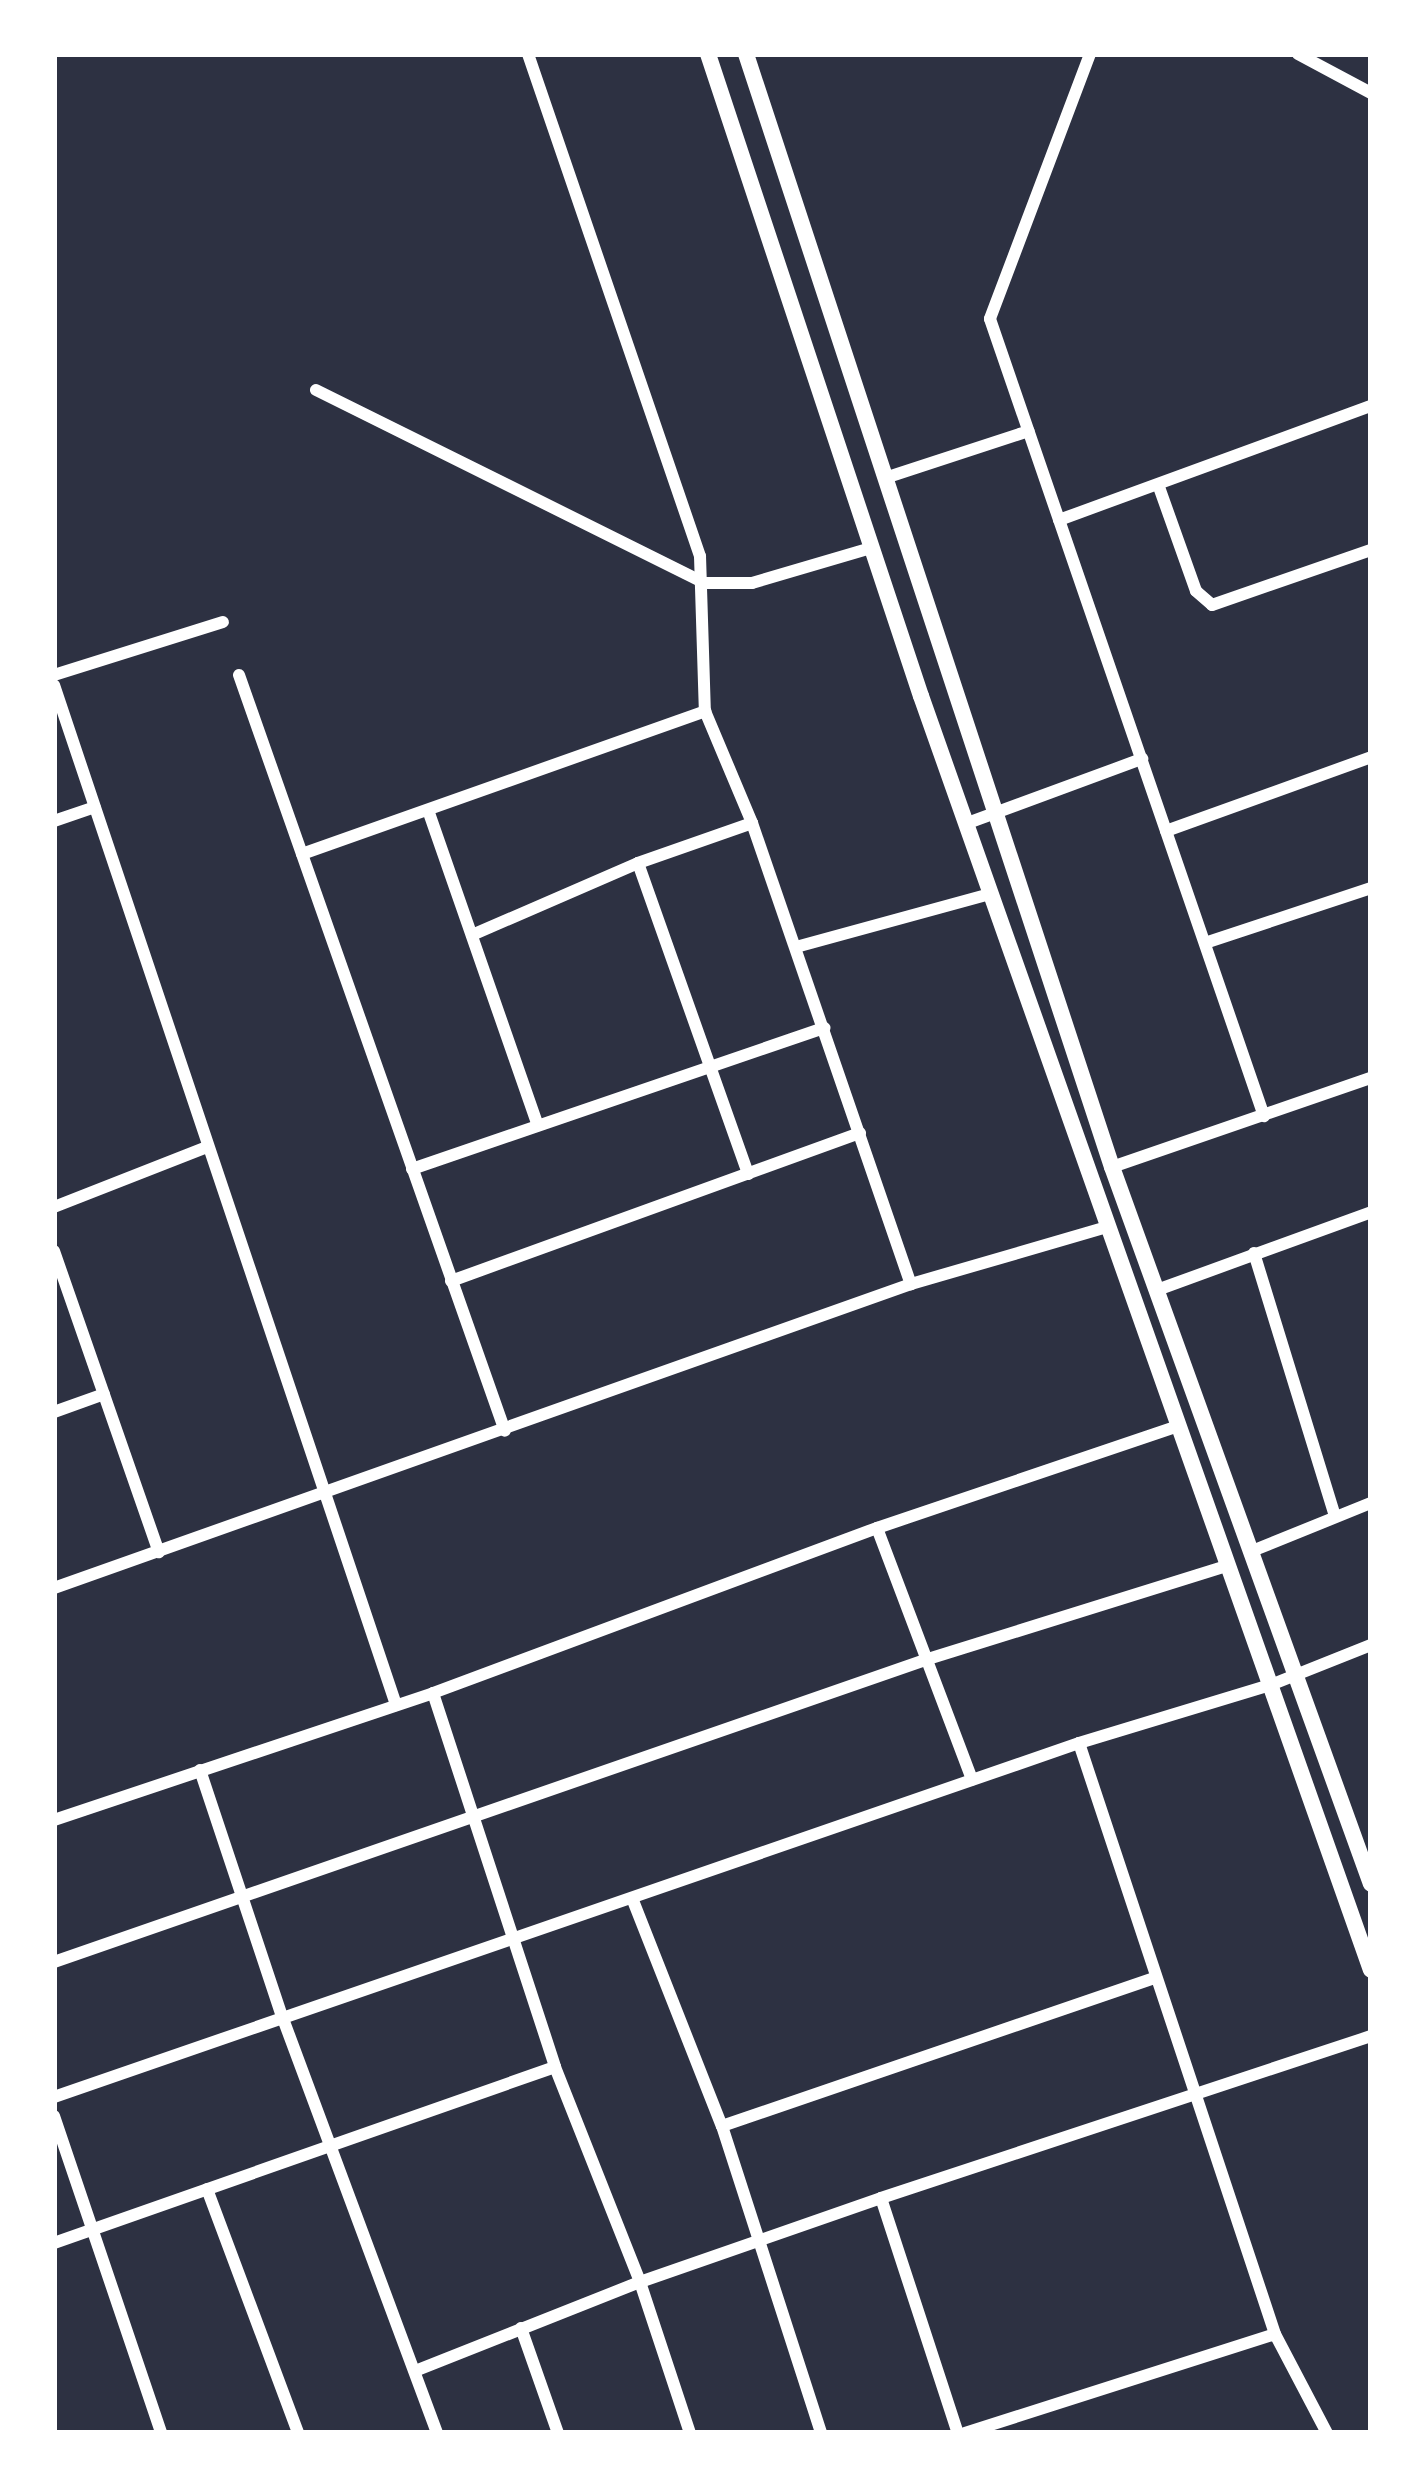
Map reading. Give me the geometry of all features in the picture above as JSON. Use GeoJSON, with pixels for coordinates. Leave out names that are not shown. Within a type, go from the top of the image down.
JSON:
{"type":"FeatureCollection","features":[{"type":"Feature","properties":{"kind":"street"},"geometry":{"type":"LineString","coordinates":[[528,54],[632,353],[704,583],[699,652],[705,711],[752,823],[910,1284]]}},
{"type":"Feature","properties":{"kind":"street"},"geometry":{"type":"LineString","coordinates":[[708,54],[965,824],[1371,1970]]}},
{"type":"Feature","properties":{"kind":"street"},"geometry":{"type":"LineString","coordinates":[[746,54],[1112,1167],[1298,1671],[1371,1884]]}},
{"type":"Feature","properties":{"kind":"street"},"geometry":{"type":"LineString","coordinates":[[1090,54],[990,320],[1264,1116]]}},
{"type":"Feature","properties":{"kind":"street"},"geometry":{"type":"LineString","coordinates":[[1298,54],[1371,93]]}},
{"type":"Feature","properties":{"kind":"street"},"geometry":{"type":"LineString","coordinates":[[768,236],[802,224]]}},
{"type":"Feature","properties":{"kind":"street"},"geometry":{"type":"LineString","coordinates":[[316,389],[704,583],[752,583],[871,548]]}},
{"type":"Feature","properties":{"kind":"street"},"geometry":{"type":"LineString","coordinates":[[1059,520],[1160,487],[1371,406]]}},
{"type":"Feature","properties":{"kind":"street"},"geometry":{"type":"LineString","coordinates":[[885,478],[1029,431]]}},
{"type":"Feature","properties":{"kind":"street"},"geometry":{"type":"LineString","coordinates":[[1160,487],[1196,591],[1205,603],[1371,550]]}},
{"type":"Feature","properties":{"kind":"street"},"geometry":{"type":"LineString","coordinates":[[54,675],[223,622]]}},
{"type":"Feature","properties":{"kind":"street"},"geometry":{"type":"LineString","coordinates":[[239,675],[505,1431]]}},
{"type":"Feature","properties":{"kind":"street"},"geometry":{"type":"LineString","coordinates":[[54,685],[396,1705]]}},
{"type":"Feature","properties":{"kind":"street"},"geometry":{"type":"LineString","coordinates":[[302,854],[705,711]]}},
{"type":"Feature","properties":{"kind":"street"},"geometry":{"type":"LineString","coordinates":[[1166,831],[1371,757]]}},
{"type":"Feature","properties":{"kind":"street"},"geometry":{"type":"LineString","coordinates":[[965,824],[1142,759]]}},
{"type":"Feature","properties":{"kind":"street"},"geometry":{"type":"LineString","coordinates":[[54,821],[94,807]]}},
{"type":"Feature","properties":{"kind":"street"},"geometry":{"type":"LineString","coordinates":[[428,810],[538,1126]]}},
{"type":"Feature","properties":{"kind":"street"},"geometry":{"type":"LineString","coordinates":[[472,934],[638,863],[752,823]]}},
{"type":"Feature","properties":{"kind":"street"},"geometry":{"type":"LineString","coordinates":[[638,863],[748,1174]]}},
{"type":"Feature","properties":{"kind":"street"},"geometry":{"type":"LineString","coordinates":[[1205,943],[1371,888]]}},
{"type":"Feature","properties":{"kind":"street"},"geometry":{"type":"LineString","coordinates":[[796,947],[990,894]]}},
{"type":"Feature","properties":{"kind":"street"},"geometry":{"type":"LineString","coordinates":[[412,1169],[825,1028]]}},
{"type":"Feature","properties":{"kind":"street"},"geometry":{"type":"LineString","coordinates":[[1112,1167],[1371,1078]]}},
{"type":"Feature","properties":{"kind":"street"},"geometry":{"type":"LineString","coordinates":[[451,1281],[860,1132]]}},
{"type":"Feature","properties":{"kind":"street"},"geometry":{"type":"LineString","coordinates":[[54,1207],[207,1147]]}},
{"type":"Feature","properties":{"kind":"street"},"geometry":{"type":"LineString","coordinates":[[1157,1290],[1371,1212]]}},
{"type":"Feature","properties":{"kind":"street"},"geometry":{"type":"LineString","coordinates":[[54,1588],[910,1284],[1107,1227]]}},
{"type":"Feature","properties":{"kind":"street"},"geometry":{"type":"LineString","coordinates":[[54,1251],[159,1552]]}},
{"type":"Feature","properties":{"kind":"street"},"geometry":{"type":"LineString","coordinates":[[1253,1253],[1335,1516]]}},
{"type":"Feature","properties":{"kind":"street"},"geometry":{"type":"LineString","coordinates":[[54,1412],[104,1394]]}},
{"type":"Feature","properties":{"kind":"street"},"geometry":{"type":"LineString","coordinates":[[54,1820],[433,1693],[877,1528],[1178,1426]]}},
{"type":"Feature","properties":{"kind":"street"},"geometry":{"type":"LineString","coordinates":[[1252,1550],[1371,1504]]}},
{"type":"Feature","properties":{"kind":"street"},"geometry":{"type":"LineString","coordinates":[[877,1528],[972,1780]]}},
{"type":"Feature","properties":{"kind":"street"},"geometry":{"type":"LineString","coordinates":[[54,1962],[928,1659],[1229,1565]]}},
{"type":"Feature","properties":{"kind":"street"},"geometry":{"type":"LineString","coordinates":[[54,2097],[1078,1743],[1273,1684],[1371,1645]]}},
{"type":"Feature","properties":{"kind":"street"},"geometry":{"type":"LineString","coordinates":[[433,1693],[555,2067],[640,2282],[690,2433]]}},
{"type":"Feature","properties":{"kind":"street"},"geometry":{"type":"LineString","coordinates":[[1078,1743],[1275,2334],[1327,2433]]}},
{"type":"Feature","properties":{"kind":"street"},"geometry":{"type":"LineString","coordinates":[[200,1770],[282,2016],[437,2433]]}},
{"type":"Feature","properties":{"kind":"street"},"geometry":{"type":"LineString","coordinates":[[632,1898],[722,2126],[821,2433]]}},
{"type":"Feature","properties":{"kind":"street"},"geometry":{"type":"LineString","coordinates":[[722,2126],[1154,1978]]}},
{"type":"Feature","properties":{"kind":"street"},"geometry":{"type":"LineString","coordinates":[[415,2371],[640,2282],[1193,2092],[1371,2036]]}},
{"type":"Feature","properties":{"kind":"street"},"geometry":{"type":"LineString","coordinates":[[54,2242],[555,2067]]}},
{"type":"Feature","properties":{"kind":"street"},"geometry":{"type":"LineString","coordinates":[[54,2116],[161,2433]]}},
{"type":"Feature","properties":{"kind":"street"},"geometry":{"type":"LineString","coordinates":[[207,2189],[298,2433]]}},
{"type":"Feature","properties":{"kind":"street"},"geometry":{"type":"LineString","coordinates":[[881,2198],[962,2433],[1275,2334]]}},
{"type":"Feature","properties":{"kind":"street"},"geometry":{"type":"LineString","coordinates":[[521,2328],[558,2433]]}}]}
